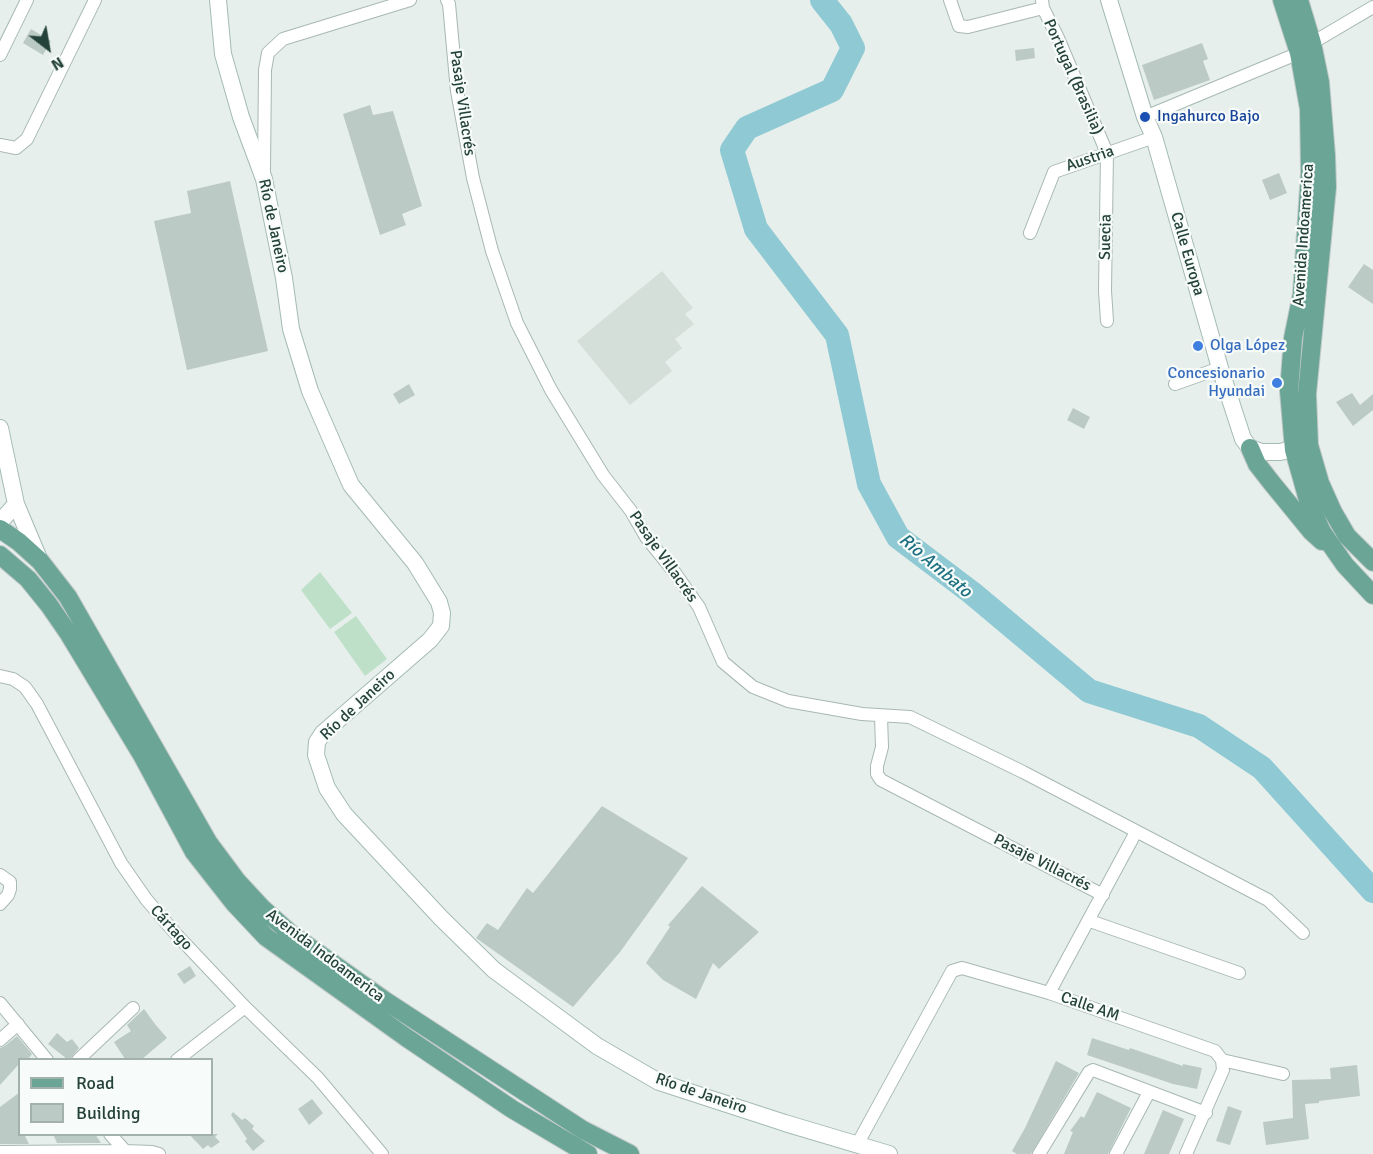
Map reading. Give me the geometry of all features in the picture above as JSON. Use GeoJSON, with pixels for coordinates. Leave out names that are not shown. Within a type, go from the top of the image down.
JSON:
{"type":"FeatureCollection","features":[{"type":"Feature","properties":{"kind":"main road","name":"Avenida Indoamerica"},"geometry":{"type":"LineString","coordinates":[[1282,0],[1306,48]]}},
{"type":"Feature","properties":{"kind":"main road","name":"Avenida Indoamerica"},"geometry":{"type":"LineString","coordinates":[[1299,0],[1306,48],[1310,173],[1302,294],[1293,338],[1289,391],[1301,447],[1308,500],[1322,531],[1346,565],[1373,595]]}},
{"type":"Feature","properties":{"kind":"main road","name":"Avenida Indoamerica"},"geometry":{"type":"LineString","coordinates":[[1301,447],[1347,536],[1373,562]]}},
{"type":"Feature","properties":{"kind":"main road"},"geometry":{"type":"LineString","coordinates":[[1250,448],[1257,464],[1311,531],[1333,547]]}},
{"type":"Feature","properties":{"kind":"main road","name":"Avenida Indoamerica"},"geometry":{"type":"LineString","coordinates":[[0,529],[40,561],[68,597],[208,842],[262,909],[291,934],[384,1000],[583,1130],[630,1154]]}},
{"type":"Feature","properties":{"kind":"main road","name":"Avenida Indoamerica"},"geometry":{"type":"LineString","coordinates":[[0,555],[28,579],[50,605],[142,755],[194,852],[234,903],[266,937],[512,1109],[588,1154]]}},
{"type":"Feature","properties":{"kind":"street"},"geometry":{"type":"LineString","coordinates":[[0,55],[27,0]]}},
{"type":"Feature","properties":{"kind":"street"},"geometry":{"type":"LineString","coordinates":[[0,145],[16,148],[27,139],[94,0]]}},
{"type":"Feature","properties":{"kind":"street","name":"Río de Janeiro"},"geometry":{"type":"LineString","coordinates":[[218,0],[224,54],[241,117],[264,179],[284,278],[291,329],[310,391],[351,485],[416,563],[442,613],[441,627],[430,640],[323,733],[317,742],[316,755],[327,788],[344,814],[441,918],[494,970],[597,1046],[658,1082],[784,1123],[890,1154]]}},
{"type":"Feature","properties":{"kind":"street"},"geometry":{"type":"LineString","coordinates":[[264,179],[265,70],[268,53],[283,39],[410,0]]}},
{"type":"Feature","properties":{"kind":"street","name":"Pasaje Villacrés"},"geometry":{"type":"LineString","coordinates":[[447,0],[457,91],[473,178],[489,240],[517,323],[551,390],[603,475],[699,607],[723,662],[753,687],[788,701],[881,716],[882,747],[877,766],[877,774],[881,780],[1103,895]]}},
{"type":"Feature","properties":{"kind":"street"},"geometry":{"type":"LineString","coordinates":[[950,0],[959,26],[968,27],[1042,4]]}},
{"type":"Feature","properties":{"kind":"street","name":"Calle Europa"},"geometry":{"type":"LineString","coordinates":[[1109,0],[1145,117],[1154,137],[1220,368],[1243,440],[1250,448]]}},
{"type":"Feature","properties":{"kind":"street","name":"Portugal (Brasilia)"},"geometry":{"type":"LineString","coordinates":[[1042,4],[1107,153]]}},
{"type":"Feature","properties":{"kind":"street"},"geometry":{"type":"LineString","coordinates":[[1145,117],[1306,48],[1373,7]]}},
{"type":"Feature","properties":{"kind":"street","name":"Austria"},"geometry":{"type":"LineString","coordinates":[[1030,233],[1054,172],[1154,137]]}},
{"type":"Feature","properties":{"kind":"street","name":"Suecia"},"geometry":{"type":"LineString","coordinates":[[1107,153],[1105,291],[1107,321]]}},
{"type":"Feature","properties":{"kind":"street"},"geometry":{"type":"LineString","coordinates":[[1175,384],[1220,368]]}},
{"type":"Feature","properties":{"kind":"street"},"geometry":{"type":"LineString","coordinates":[[0,428],[16,504],[40,561]]}},
{"type":"Feature","properties":{"kind":"street"},"geometry":{"type":"LineString","coordinates":[[1250,448],[1262,452],[1301,447]]}},
{"type":"Feature","properties":{"kind":"street"},"geometry":{"type":"LineString","coordinates":[[0,522],[16,504]]}},
{"type":"Feature","properties":{"kind":"street","name":"Cártago"},"geometry":{"type":"LineString","coordinates":[[0,676],[13,679],[25,687],[37,704],[121,863],[146,899],[175,933],[246,1007],[318,1078],[382,1154]]}},
{"type":"Feature","properties":{"kind":"street"},"geometry":{"type":"LineString","coordinates":[[881,716],[910,717],[1023,772],[1268,900],[1303,933]]}},
{"type":"Feature","properties":{"kind":"street"},"geometry":{"type":"LineString","coordinates":[[1049,993],[1090,921],[1136,832]]}},
{"type":"Feature","properties":{"kind":"street"},"geometry":{"type":"LineString","coordinates":[[0,875],[10,882],[10,889],[0,904]]}},
{"type":"Feature","properties":{"kind":"street"},"geometry":{"type":"LineString","coordinates":[[1090,921],[1239,973]]}},
{"type":"Feature","properties":{"kind":"street","name":"Calle AM"},"geometry":{"type":"LineString","coordinates":[[858,1143],[952,971],[962,968],[1049,993],[1215,1051],[1222,1060],[1283,1074]]}},
{"type":"Feature","properties":{"kind":"street"},"geometry":{"type":"LineString","coordinates":[[0,1003],[46,1058]]}},
{"type":"Feature","properties":{"kind":"street"},"geometry":{"type":"LineString","coordinates":[[178,1058],[246,1007]]}},
{"type":"Feature","properties":{"kind":"street"},"geometry":{"type":"LineString","coordinates":[[79,1058],[133,1008]]}},
{"type":"Feature","properties":{"kind":"street"},"geometry":{"type":"LineString","coordinates":[[0,1040],[18,1024]]}},
{"type":"Feature","properties":{"kind":"street"},"geometry":{"type":"LineString","coordinates":[[1186,1154],[1223,1070],[1222,1060]]}},
{"type":"Feature","properties":{"kind":"street"},"geometry":{"type":"LineString","coordinates":[[1039,1154],[1089,1072],[1093,1071],[1206,1113]]}},
{"type":"Feature","properties":{"kind":"street"},"geometry":{"type":"LineString","coordinates":[[1116,1154],[1149,1092]]}},
{"type":"Feature","properties":{"kind":"street"},"geometry":{"type":"LineString","coordinates":[[112,1136],[126,1152]]}},
{"type":"Feature","properties":{"kind":"street"},"geometry":{"type":"LineString","coordinates":[[0,1152],[159,1154]]}},
{"type":"Feature","properties":{"kind":"shaded area"},"geometry":{"type":"Polygon","coordinates":[[[662,271],[693,308],[685,314],[694,324],[675,339],[682,348],[665,362],[672,371],[630,405],[577,341],[662,271]]]}},
{"type":"Feature","properties":{"kind":"green space"},"geometry":{"type":"Polygon","coordinates":[[[320,572],[352,613],[330,629],[301,590],[320,572]]]}},
{"type":"Feature","properties":{"kind":"green space"},"geometry":{"type":"Polygon","coordinates":[[[356,616],[387,659],[365,676],[334,632],[356,616]]]}},
{"type":"Feature","properties":{"kind":"building"},"geometry":{"type":"Polygon","coordinates":[[[31,29],[51,41],[43,55],[23,43],[31,29]]]}},
{"type":"Feature","properties":{"kind":"building"},"geometry":{"type":"Polygon","coordinates":[[[1202,43],[1208,59],[1203,61],[1210,80],[1154,100],[1142,65],[1202,43]]]}},
{"type":"Feature","properties":{"kind":"building"},"geometry":{"type":"Polygon","coordinates":[[[1034,48],[1035,58],[1016,61],[1015,50],[1034,48]]]}},
{"type":"Feature","properties":{"kind":"building"},"geometry":{"type":"Polygon","coordinates":[[[370,105],[373,115],[393,111],[422,206],[402,214],[406,225],[380,235],[343,114],[370,105]]]}},
{"type":"Feature","properties":{"kind":"building"},"geometry":{"type":"Polygon","coordinates":[[[1279,173],[1287,193],[1270,200],[1262,180],[1279,173]]]}},
{"type":"Feature","properties":{"kind":"building"},"geometry":{"type":"Polygon","coordinates":[[[230,181],[268,351],[187,370],[154,221],[191,213],[187,191],[230,181]]]}},
{"type":"Feature","properties":{"kind":"building"},"geometry":{"type":"Polygon","coordinates":[[[1364,264],[1373,270],[1373,304],[1348,287],[1364,264]]]}},
{"type":"Feature","properties":{"kind":"building"},"geometry":{"type":"Polygon","coordinates":[[[409,384],[415,395],[399,404],[393,394],[409,384]]]}},
{"type":"Feature","properties":{"kind":"building"},"geometry":{"type":"Polygon","coordinates":[[[1352,393],[1360,405],[1373,394],[1373,410],[1353,426],[1336,402],[1352,393]]]}},
{"type":"Feature","properties":{"kind":"building"},"geometry":{"type":"Polygon","coordinates":[[[1073,408],[1090,417],[1084,429],[1067,420],[1073,408]]]}},
{"type":"Feature","properties":{"kind":"building"},"geometry":{"type":"Polygon","coordinates":[[[602,806],[688,858],[620,952],[573,1007],[476,938],[487,923],[498,930],[527,888],[533,893],[602,806]]]}},
{"type":"Feature","properties":{"kind":"building"},"geometry":{"type":"Polygon","coordinates":[[[702,886],[759,932],[719,969],[713,963],[696,999],[663,980],[646,963],[670,927],[668,925],[702,886]]]}},
{"type":"Feature","properties":{"kind":"building"},"geometry":{"type":"Polygon","coordinates":[[[190,966],[196,976],[184,984],[177,974],[190,966]]]}},
{"type":"Feature","properties":{"kind":"building"},"geometry":{"type":"Polygon","coordinates":[[[144,1009],[167,1038],[143,1058],[124,1058],[114,1042],[131,1031],[127,1025],[144,1009]]]}},
{"type":"Feature","properties":{"kind":"building"},"geometry":{"type":"Polygon","coordinates":[[[57,1033],[67,1042],[72,1039],[79,1048],[71,1058],[66,1058],[48,1044],[57,1033]]]}},
{"type":"Feature","properties":{"kind":"building"},"geometry":{"type":"Polygon","coordinates":[[[17,1036],[32,1054],[29,1058],[18,1058],[18,1065],[0,1085],[0,1048],[17,1036]]]}},
{"type":"Feature","properties":{"kind":"building"},"geometry":{"type":"Polygon","coordinates":[[[1092,1038],[1183,1066],[1183,1064],[1202,1068],[1197,1089],[1173,1084],[1087,1055],[1092,1038]]]}},
{"type":"Feature","properties":{"kind":"building"},"geometry":{"type":"Polygon","coordinates":[[[1056,1061],[1079,1073],[1031,1154],[1017,1154],[1012,1151],[1056,1061]]]}},
{"type":"Feature","properties":{"kind":"building"},"geometry":{"type":"Polygon","coordinates":[[[1357,1065],[1360,1096],[1305,1104],[1309,1139],[1266,1145],[1263,1122],[1293,1118],[1292,1080],[1331,1079],[1330,1068],[1357,1065]]]}},
{"type":"Feature","properties":{"kind":"building"},"geometry":{"type":"Polygon","coordinates":[[[1097,1092],[1131,1108],[1108,1154],[1064,1154],[1073,1132],[1070,1131],[1081,1116],[1084,1118],[1097,1092]]]}},
{"type":"Feature","properties":{"kind":"building"},"geometry":{"type":"Polygon","coordinates":[[[18,1094],[18,1136],[25,1136],[29,1144],[0,1144],[0,1107],[18,1094]]]}},
{"type":"Feature","properties":{"kind":"building"},"geometry":{"type":"Polygon","coordinates":[[[312,1099],[323,1113],[309,1125],[298,1109],[312,1099]]]}},
{"type":"Feature","properties":{"kind":"building"},"geometry":{"type":"Polygon","coordinates":[[[1228,1106],[1242,1111],[1230,1145],[1216,1141],[1228,1106]]]}},
{"type":"Feature","properties":{"kind":"building"},"geometry":{"type":"Polygon","coordinates":[[[1163,1110],[1184,1119],[1169,1154],[1144,1154],[1163,1110]]]}},
{"type":"Feature","properties":{"kind":"building"},"geometry":{"type":"Polygon","coordinates":[[[233,1112],[254,1126],[252,1129],[265,1141],[253,1151],[231,1115],[233,1112]]]}},
{"type":"Feature","properties":{"kind":"building"},"geometry":{"type":"Polygon","coordinates":[[[218,1134],[215,1137],[220,1142],[211,1148],[208,1145],[203,1149],[191,1136],[218,1134]]]}},
{"type":"Feature","properties":{"kind":"building"},"geometry":{"type":"Polygon","coordinates":[[[54,1136],[96,1136],[101,1143],[57,1143],[54,1136]]]}},
{"type":"Feature","properties":{"kind":"waterway","name":"Río Ambato"},"geometry":{"type":"LineString","coordinates":[[822,0],[841,24],[853,48],[832,90],[747,128],[732,150],[756,229],[837,335],[869,484],[898,537],[972,593],[1089,691],[1199,726],[1262,768],[1373,891]]}},
{"type":"Feature","properties":{"kind":"place","name":"Ingahurco Bajo"},"geometry":{"type":"Point","coordinates":[1145,117]}},
{"type":"Feature","properties":{"kind":"place","name":"Olga López"},"geometry":{"type":"Point","coordinates":[1198,346]}},
{"type":"Feature","properties":{"kind":"place","name":"Concesionario Hyundai"},"geometry":{"type":"Point","coordinates":[1277,383]}}]}
